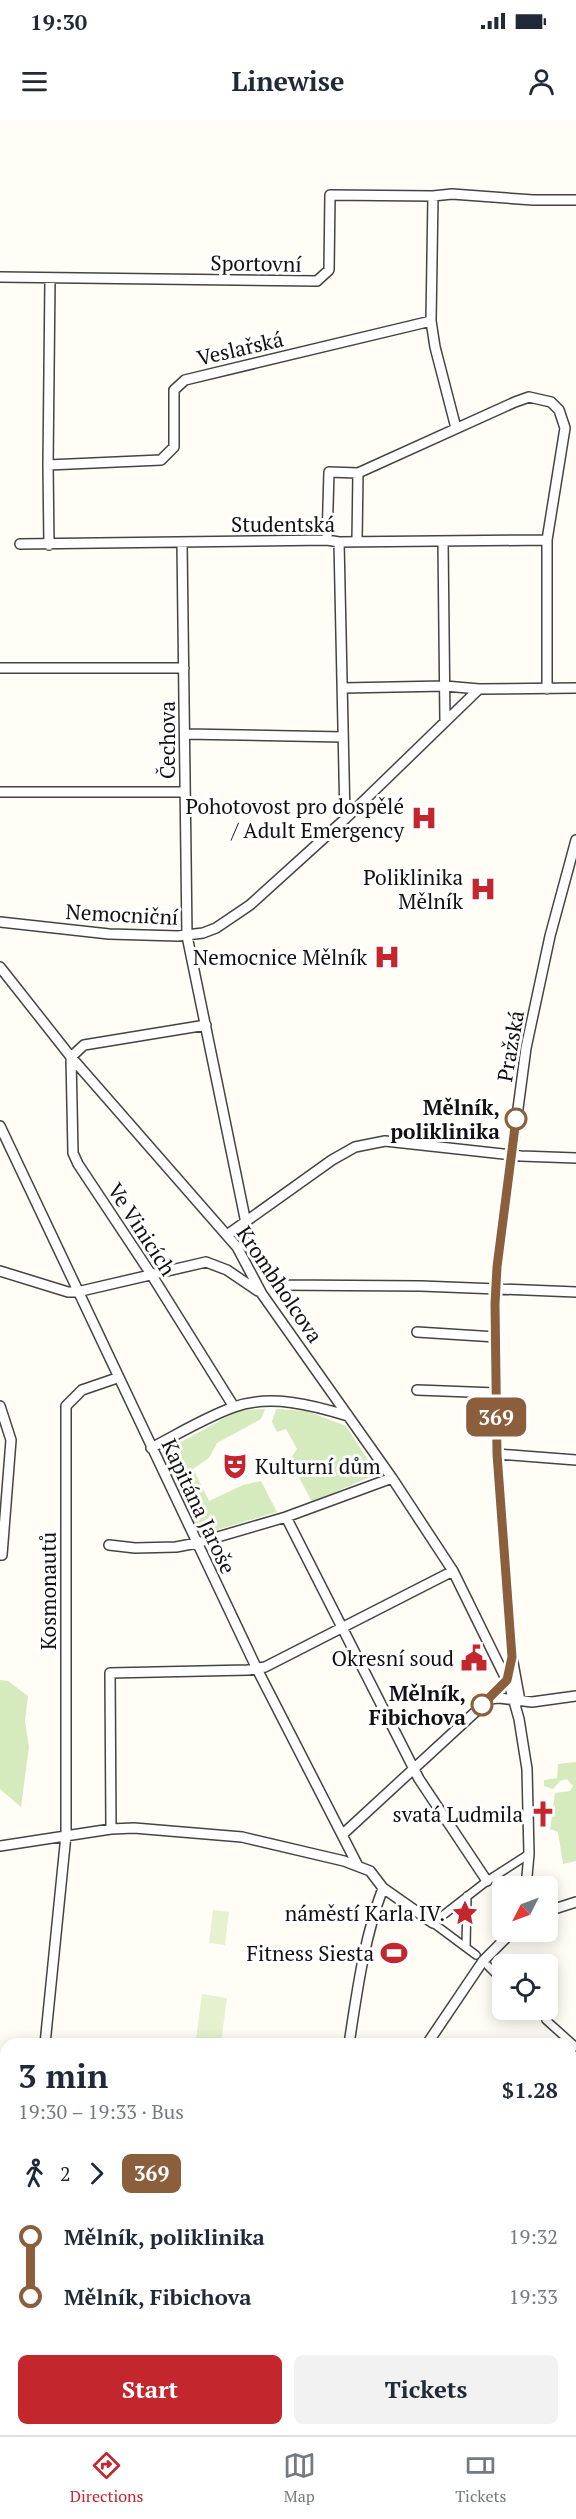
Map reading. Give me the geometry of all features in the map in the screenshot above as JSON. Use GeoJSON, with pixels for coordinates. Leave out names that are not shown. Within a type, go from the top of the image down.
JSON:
{"type":"FeatureCollection","features":[{"type":"Feature","properties":{"kind":"street","name":"Sportovní"},"geometry":{"type":"LineString","coordinates":[[0,277],[316,281],[329,270],[330,195],[434,196],[452,194],[532,200],[576,200]]}},
{"type":"Feature","properties":{"kind":"street"},"geometry":{"type":"LineString","coordinates":[[434,196],[431,321],[456,428]]}},
{"type":"Feature","properties":{"kind":"street"},"geometry":{"type":"LineString","coordinates":[[50,279],[48,465],[50,545]]}},
{"type":"Feature","properties":{"kind":"street","name":"Veslařská"},"geometry":{"type":"LineString","coordinates":[[48,465],[161,460],[174,447],[174,390],[185,380],[431,321]]}},
{"type":"Feature","properties":{"kind":"street"},"geometry":{"type":"LineString","coordinates":[[327,540],[330,472],[358,473],[456,428],[529,398],[544,399],[559,410],[564,420],[565,436],[547,540],[547,689]]}},
{"type":"Feature","properties":{"kind":"street"},"geometry":{"type":"LineString","coordinates":[[357,541],[358,473]]}},
{"type":"Feature","properties":{"kind":"street","name":"Studentská"},"geometry":{"type":"LineString","coordinates":[[20,544],[547,540]]}},
{"type":"Feature","properties":{"kind":"street"},"geometry":{"type":"LineString","coordinates":[[443,541],[445,722]]}},
{"type":"Feature","properties":{"kind":"street"},"geometry":{"type":"LineString","coordinates":[[339,542],[345,819]]}},
{"type":"Feature","properties":{"kind":"street","name":"Čechova"},"geometry":{"type":"LineString","coordinates":[[182,543],[187,936],[246,1223]]}},
{"type":"Feature","properties":{"kind":"street"},"geometry":{"type":"LineString","coordinates":[[0,668],[184,669]]}},
{"type":"Feature","properties":{"kind":"street"},"geometry":{"type":"LineString","coordinates":[[343,688],[445,686],[479,689],[576,688]]}},
{"type":"Feature","properties":{"kind":"street","name":"Nemocniční"},"geometry":{"type":"LineString","coordinates":[[0,922],[109,934],[187,936],[216,928],[250,905],[345,819],[479,689]]}},
{"type":"Feature","properties":{"kind":"street"},"geometry":{"type":"LineString","coordinates":[[185,734],[343,736]]}},
{"type":"Feature","properties":{"kind":"street"},"geometry":{"type":"LineString","coordinates":[[0,792],[185,792]]}},
{"type":"Feature","properties":{"kind":"street","name":"Pražská"},"geometry":{"type":"LineString","coordinates":[[518,1715],[513,1700],[497,1454],[496,1289],[526,1048],[550,936],[576,840]]}},
{"type":"Feature","properties":{"kind":"street","name":"Krombholcova"},"geometry":{"type":"LineString","coordinates":[[0,967],[71,1057],[237,1247],[262,1294],[392,1478],[453,1571],[507,1680]]}},
{"type":"Feature","properties":{"kind":"street"},"geometry":{"type":"LineString","coordinates":[[71,1057],[84,1045],[206,1025]]}},
{"type":"Feature","properties":{"kind":"street","name":"Ve Vinicích"},"geometry":{"type":"LineString","coordinates":[[71,1057],[73,1153],[78,1164],[151,1274],[234,1407]]}},
{"type":"Feature","properties":{"kind":"street","name":"Kapitána Jaroše"},"geometry":{"type":"LineString","coordinates":[[0,1126],[117,1378],[257,1669],[358,1866],[370,1871],[383,1888]]}},
{"type":"Feature","properties":{"kind":"street"},"geometry":{"type":"LineString","coordinates":[[228,1235],[332,1160],[355,1147],[385,1141],[511,1155],[576,1158]]}},
{"type":"Feature","properties":{"kind":"street"},"geometry":{"type":"LineString","coordinates":[[236,1229],[278,1285],[576,1292]]}},
{"type":"Feature","properties":{"kind":"street"},"geometry":{"type":"LineString","coordinates":[[0,1271],[68,1292],[78,1292],[206,1262],[227,1270],[262,1294]]}},
{"type":"Feature","properties":{"kind":"street"},"geometry":{"type":"LineString","coordinates":[[417,1332],[496,1337]]}},
{"type":"Feature","properties":{"kind":"street","name":"Kosmonautů"},"geometry":{"type":"LineString","coordinates":[[46,2038],[66,1835],[66,1406],[82,1390],[117,1378]]}},
{"type":"Feature","properties":{"kind":"street"},"geometry":{"type":"LineString","coordinates":[[417,1390],[496,1393]]}},
{"type":"Feature","properties":{"kind":"street"},"geometry":{"type":"LineString","coordinates":[[151,1448],[234,1407],[252,1403],[310,1404],[348,1416],[347,1414]]}},
{"type":"Feature","properties":{"kind":"street"},"geometry":{"type":"LineString","coordinates":[[0,1406],[11,1440],[1,1555]]}},
{"type":"Feature","properties":{"kind":"street"},"geometry":{"type":"LineString","coordinates":[[497,1454],[576,1461]]}},
{"type":"Feature","properties":{"kind":"street"},"geometry":{"type":"LineString","coordinates":[[109,1545],[135,1548],[176,1547],[197,1543],[286,1516],[392,1478]]}},
{"type":"Feature","properties":{"kind":"street"},"geometry":{"type":"LineString","coordinates":[[286,1516],[414,1768],[487,1881]]}},
{"type":"Feature","properties":{"kind":"street"},"geometry":{"type":"LineString","coordinates":[[111,1829],[110,1673],[257,1669],[343,1629],[453,1571]]}},
{"type":"Feature","properties":{"kind":"street"},"geometry":{"type":"LineString","coordinates":[[491,1650],[497,1653],[504,1652],[511,1644]]}},
{"type":"Feature","properties":{"kind":"street","name":"Pražská"},"geometry":{"type":"LineString","coordinates":[[512,1657],[507,1680],[518,1715],[527,1769],[529,1854],[527,1876]]}},
{"type":"Feature","properties":{"kind":"street"},"geometry":{"type":"LineString","coordinates":[[343,1834],[507,1680]]}},
{"type":"Feature","properties":{"kind":"street"},"geometry":{"type":"LineString","coordinates":[[488,1700],[532,1702],[576,1696]]}},
{"type":"Feature","properties":{"kind":"street"},"geometry":{"type":"LineString","coordinates":[[0,1846],[66,1835],[134,1828],[242,1837],[297,1848],[358,1866]]}},
{"type":"Feature","properties":{"kind":"street"},"geometry":{"type":"LineString","coordinates":[[433,1923],[487,1881],[529,1854]]}},
{"type":"Feature","properties":{"kind":"street"},"geometry":{"type":"LineString","coordinates":[[350,2038],[364,1953],[383,1888],[466,1947],[492,1970]]}},
{"type":"Feature","properties":{"kind":"street"},"geometry":{"type":"LineString","coordinates":[[466,1947],[467,1896]]}},
{"type":"Feature","properties":{"kind":"street"},"geometry":{"type":"LineString","coordinates":[[558,1908],[576,1902]]}},
{"type":"Feature","properties":{"kind":"street"},"geometry":{"type":"LineString","coordinates":[[431,2038],[482,1961],[502,1942]]}},
{"type":"Feature","properties":{"kind":"street"},"geometry":{"type":"LineString","coordinates":[[546,2020],[566,2038]]}},
{"type":"Feature","properties":{"kind":"green space"},"geometry":{"type":"Polygon","coordinates":[[[265,1409],[261,1419],[217,1443],[209,1458],[193,1469],[209,1501],[243,1485],[261,1481],[277,1512],[200,1535],[161,1453],[232,1414],[243,1410],[265,1409]]]}},
{"type":"Feature","properties":{"kind":"green space"},"geometry":{"type":"Polygon","coordinates":[[[276,1409],[307,1411],[346,1426],[377,1474],[312,1502],[290,1460],[297,1449],[286,1429],[277,1432],[272,1422],[276,1409]]]}},
{"type":"Feature","properties":{"kind":"green space"},"geometry":{"type":"Polygon","coordinates":[[[0,1680],[8,1681],[28,1696],[25,1721],[29,1747],[21,1807],[0,1789],[0,1680]]]}},
{"type":"Feature","properties":{"kind":"green space"},"geometry":{"type":"Polygon","coordinates":[[[576,1762],[576,1861],[563,1864],[558,1832],[550,1829],[555,1793],[570,1791],[573,1786],[567,1779],[560,1781],[553,1789],[544,1786],[544,1780],[557,1778],[558,1764],[576,1762]]]}},
{"type":"Feature","properties":{"kind":"green space"},"geometry":{"type":"Polygon","coordinates":[[[213,1910],[229,1912],[225,1945],[209,1943],[213,1910]]]}},
{"type":"Feature","properties":{"kind":"green space"},"geometry":{"type":"Polygon","coordinates":[[[202,1994],[227,1998],[222,2038],[196,2038],[202,1994]]]}},
{"type":"Feature","properties":{"kind":"bus line","name":"369"},"geometry":{"type":"LineString","coordinates":[[482,1705],[507,1680],[512,1665],[497,1454],[495,1304],[497,1267],[516,1119]]}},
{"type":"Feature","properties":{"kind":"place","name":"Pohotovost pro dospělé / Adult Emergency"},"geometry":{"type":"Point","coordinates":[424,818]}},
{"type":"Feature","properties":{"kind":"place","name":"Poliklinika Mělník"},"geometry":{"type":"Point","coordinates":[483,889]}},
{"type":"Feature","properties":{"kind":"place","name":"Nemocnice Mělník"},"geometry":{"type":"Point","coordinates":[387,957]}},
{"type":"Feature","properties":{"kind":"place","name":"Mělník, poliklinika"},"geometry":{"type":"Point","coordinates":[516,1119]}},
{"type":"Feature","properties":{"kind":"place","name":"Kulturní dům"},"geometry":{"type":"Point","coordinates":[235,1466]}},
{"type":"Feature","properties":{"kind":"place","name":"Okresní soud"},"geometry":{"type":"Point","coordinates":[474,1658]}},
{"type":"Feature","properties":{"kind":"place","name":"Mělník, Fibichova"},"geometry":{"type":"Point","coordinates":[482,1705]}},
{"type":"Feature","properties":{"kind":"place","name":"svatá Ludmila"},"geometry":{"type":"Point","coordinates":[543,1814]}},
{"type":"Feature","properties":{"kind":"place","name":"náměstí Karla IV."},"geometry":{"type":"Point","coordinates":[465,1913]}},
{"type":"Feature","properties":{"kind":"place","name":"Fitness Siesta"},"geometry":{"type":"Point","coordinates":[394,1953]}}]}
